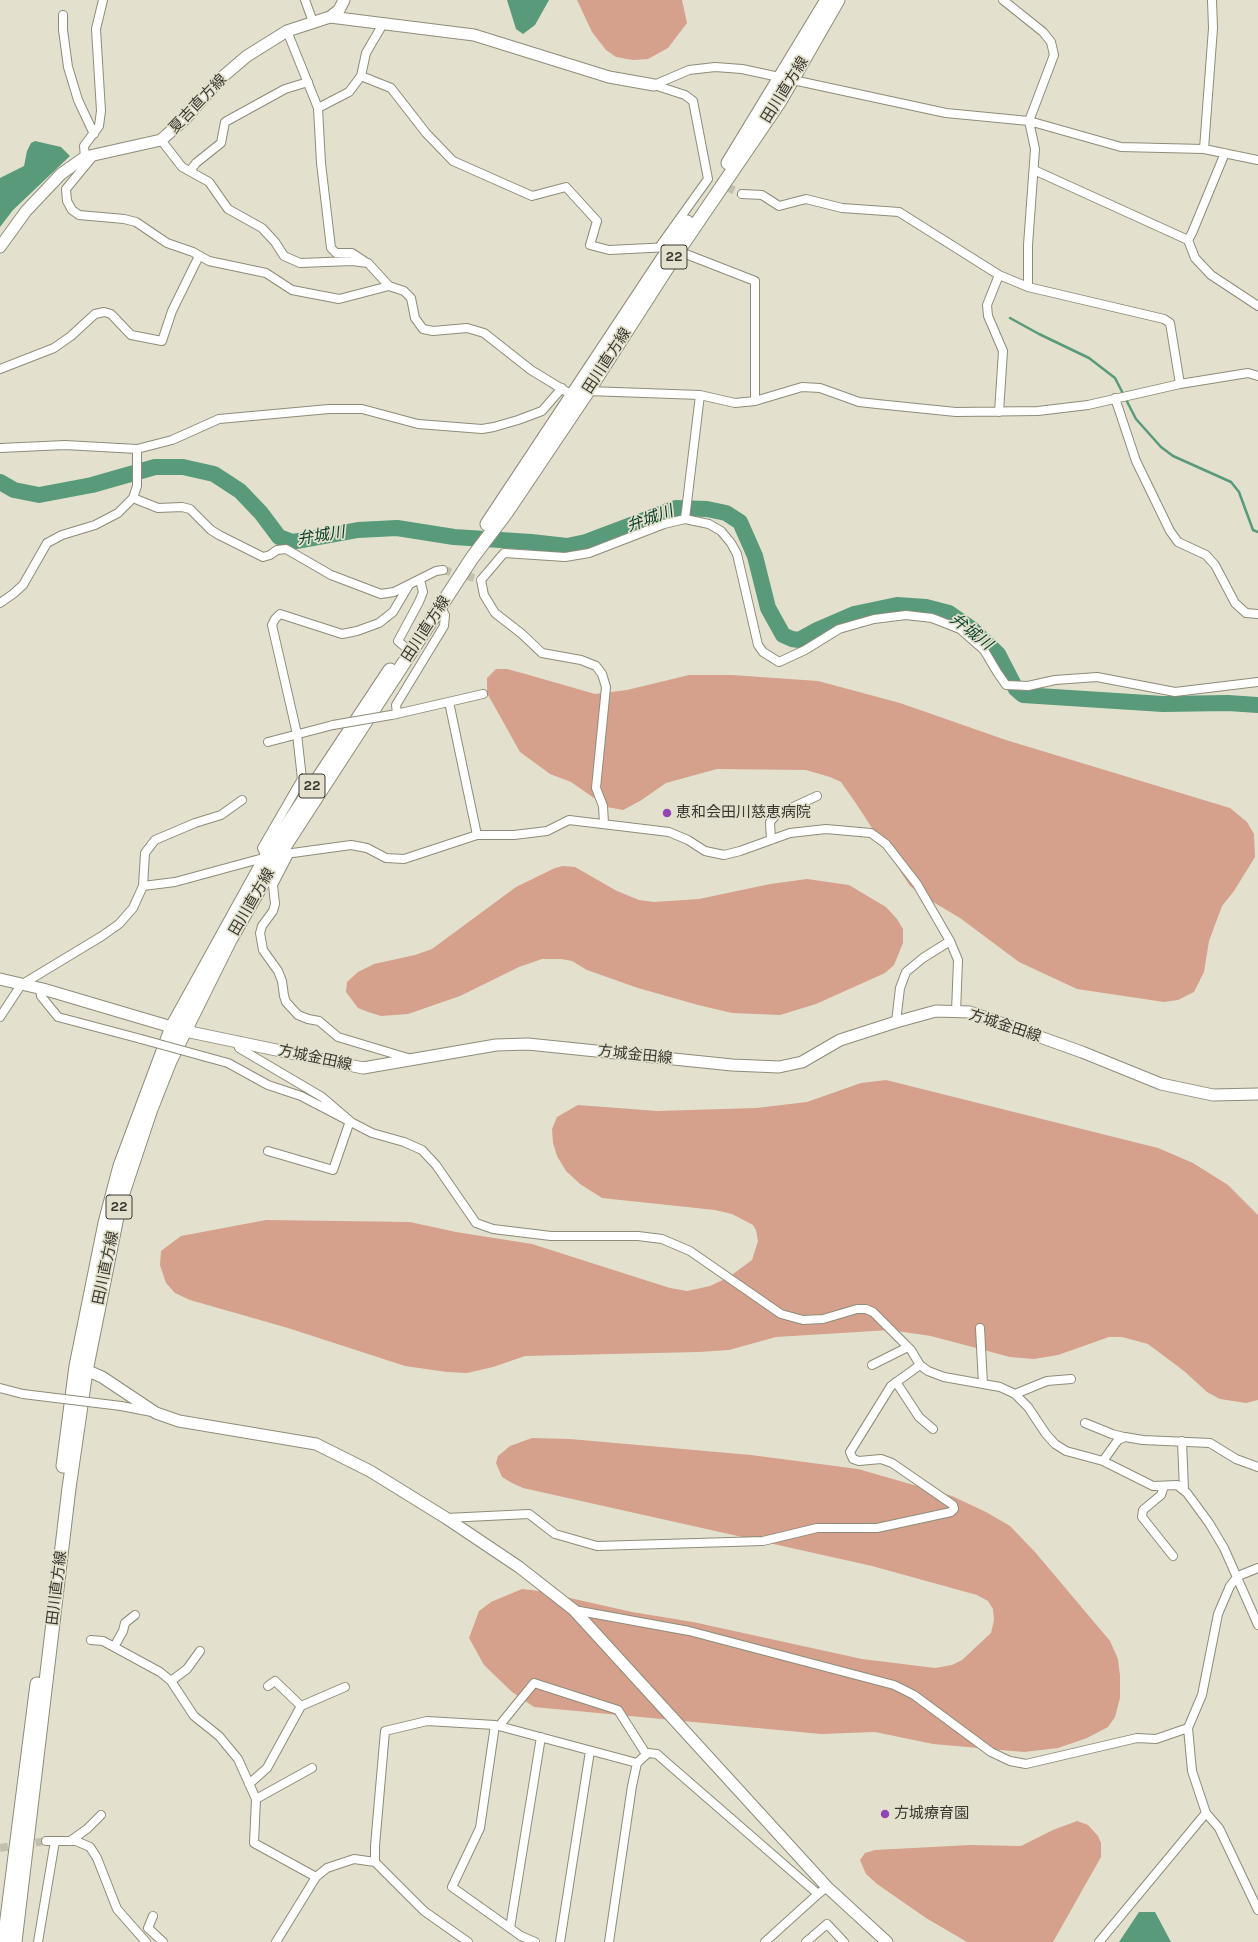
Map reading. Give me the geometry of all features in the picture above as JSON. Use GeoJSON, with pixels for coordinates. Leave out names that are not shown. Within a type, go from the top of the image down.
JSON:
{"type":"FeatureCollection","features":[{"type":"Feature","properties":{"kind":"main road"},"geometry":{"type":"LineString","coordinates":[[330,17],[339,10],[344,0]]}},
{"type":"Feature","properties":{"kind":"main road","name":"田川直方線"},"geometry":{"type":"LineString","coordinates":[[15,1942],[69,1488],[89,1296],[120,1166],[172,1027],[266,858],[405,647],[588,391],[669,248],[712,180],[787,78],[827,0]]}},
{"type":"Feature","properties":{"kind":"main road","name":"田川直方線"},"geometry":{"type":"LineString","coordinates":[[503,509],[567,392],[787,78],[838,0]]}},
{"type":"Feature","properties":{"kind":"main road","name":"夏吉直方線"},"geometry":{"type":"LineString","coordinates":[[0,247],[26,211],[56,179],[90,156],[161,140],[186,118],[220,79],[247,56],[287,31],[330,17]]}},
{"type":"Feature","properties":{"kind":"main road"},"geometry":{"type":"LineString","coordinates":[[330,17],[474,35],[609,77],[654,85]]}},
{"type":"Feature","properties":{"kind":"main road","name":"田川直方線"},"geometry":{"type":"LineString","coordinates":[[4,1942],[81,1368],[120,1202],[151,1109],[170,1061],[230,940],[441,608],[469,556]]}},
{"type":"Feature","properties":{"kind":"main road","name":"方城金田線"},"geometry":{"type":"LineString","coordinates":[[0,979],[185,1031],[363,1068],[496,1045],[528,1044],[732,1065],[779,1067],[802,1062],[840,1040],[936,1011],[970,1012],[1082,1052],[1161,1084],[1213,1095],[1258,1094]]}},
{"type":"Feature","properties":{"kind":"main road"},"geometry":{"type":"LineString","coordinates":[[81,1368],[102,1377],[156,1413],[179,1421],[316,1444],[370,1472],[446,1518],[519,1568],[574,1610],[822,1891],[887,1942]]}},
{"type":"Feature","properties":{"kind":"street"},"geometry":{"type":"LineString","coordinates":[[103,0],[96,29],[101,111],[99,126],[84,146],[90,156],[66,189],[67,201],[72,210],[78,215],[124,219],[136,222],[166,243],[199,256],[209,262],[266,273],[292,290],[339,299],[389,286]]}},
{"type":"Feature","properties":{"kind":"street"},"geometry":{"type":"LineString","coordinates":[[305,0],[313,22]]}},
{"type":"Feature","properties":{"kind":"street"},"geometry":{"type":"LineString","coordinates":[[1004,0],[1043,32],[1051,42],[1054,55],[1029,121],[1035,149],[1028,245],[1028,287]]}},
{"type":"Feature","properties":{"kind":"street"},"geometry":{"type":"LineString","coordinates":[[1204,149],[1213,28],[1212,0]]}},
{"type":"Feature","properties":{"kind":"street"},"geometry":{"type":"LineString","coordinates":[[62,15],[68,67],[78,100],[94,134]]}},
{"type":"Feature","properties":{"kind":"street"},"geometry":{"type":"LineString","coordinates":[[318,108],[349,92],[361,76],[366,53],[383,24]]}},
{"type":"Feature","properties":{"kind":"street"},"geometry":{"type":"LineString","coordinates":[[287,31],[318,108],[321,163],[331,248],[336,253],[352,253],[368,263],[389,286],[404,291],[411,298],[415,318],[423,329],[433,331],[467,328],[484,333],[531,370],[567,392],[588,391],[700,395],[735,403],[755,401],[802,387],[820,388],[859,402],[956,412],[999,412],[1038,411],[1088,405],[1180,384],[1248,373],[1258,376]]}},
{"type":"Feature","properties":{"kind":"street"},"geometry":{"type":"LineString","coordinates":[[654,85],[689,70],[715,67],[742,69],[946,113],[1029,121],[1121,147],[1204,149],[1258,160]]}},
{"type":"Feature","properties":{"kind":"street"},"geometry":{"type":"LineString","coordinates":[[361,76],[391,88],[426,133],[453,161],[532,196],[566,187],[597,221],[590,245],[609,250],[669,248],[755,281],[755,401]]}},
{"type":"Feature","properties":{"kind":"street"},"geometry":{"type":"LineString","coordinates":[[190,171],[196,163],[221,143],[225,122],[285,89],[308,82]]}},
{"type":"Feature","properties":{"kind":"street"},"geometry":{"type":"LineString","coordinates":[[654,85],[685,95],[693,101],[712,180]]}},
{"type":"Feature","properties":{"kind":"street"},"geometry":{"type":"LineString","coordinates":[[161,140],[182,167],[209,182],[228,209],[262,228],[275,242],[284,256],[300,263],[352,261],[368,263]]}},
{"type":"Feature","properties":{"kind":"street"},"geometry":{"type":"LineString","coordinates":[[1188,240],[1225,153]]}},
{"type":"Feature","properties":{"kind":"street"},"geometry":{"type":"LineString","coordinates":[[1034,170],[1188,240],[1195,258],[1211,275],[1258,306]]}},
{"type":"Feature","properties":{"kind":"street"},"geometry":{"type":"LineString","coordinates":[[742,194],[762,195],[779,206],[806,199],[842,208],[899,212],[999,276],[1028,287],[1164,319],[1170,323],[1180,384]]}},
{"type":"Feature","properties":{"kind":"street"},"geometry":{"type":"LineString","coordinates":[[0,369],[54,348],[71,336],[95,314],[104,312],[111,314],[131,336],[162,341],[172,311],[199,256]]}},
{"type":"Feature","properties":{"kind":"street"},"geometry":{"type":"LineString","coordinates":[[999,276],[987,305],[988,316],[1003,351],[999,412]]}},
{"type":"Feature","properties":{"kind":"street"},"geometry":{"type":"LineString","coordinates":[[0,448],[65,445],[137,449],[172,440],[219,419],[329,409],[362,409],[418,424],[482,429],[494,427],[542,411],[567,392]]}},
{"type":"Feature","properties":{"kind":"street"},"geometry":{"type":"LineString","coordinates":[[685,517],[700,395]]}},
{"type":"Feature","properties":{"kind":"street"},"geometry":{"type":"LineString","coordinates":[[1116,398],[1136,461],[1170,531],[1178,542],[1206,555],[1215,565],[1235,603],[1246,612],[1258,614]]}},
{"type":"Feature","properties":{"kind":"street"},"geometry":{"type":"LineString","coordinates":[[0,603],[23,585],[47,543],[62,535],[95,525],[118,514],[133,498],[137,486],[137,449]]}},
{"type":"Feature","properties":{"kind":"street"},"geometry":{"type":"LineString","coordinates":[[133,498],[158,508],[182,507],[190,509],[215,532],[263,557],[270,555],[277,550],[286,549],[331,575],[381,594],[394,592],[436,571],[443,570]]}},
{"type":"Feature","properties":{"kind":"street"},"geometry":{"type":"LineString","coordinates":[[604,823],[604,806],[596,788],[606,687],[602,674],[596,666],[581,660],[542,653],[522,634],[495,613],[484,596],[478,579],[504,553],[565,557],[589,553],[685,517],[709,524],[722,531],[731,543],[738,554],[758,645],[763,652],[779,662],[805,650],[839,629],[874,619],[906,615],[932,618],[960,629],[984,650],[1006,684],[1028,686],[1055,680],[1097,677],[1175,692],[1258,682]]}},
{"type":"Feature","properties":{"kind":"street"},"geometry":{"type":"LineString","coordinates":[[405,647],[398,641],[422,592],[420,580]]}},
{"type":"Feature","properties":{"kind":"street"},"geometry":{"type":"LineString","coordinates":[[266,858],[262,848],[302,779],[297,734],[272,625],[275,619],[280,614],[342,634],[357,632],[379,623],[393,612],[408,585]]}},
{"type":"Feature","properties":{"kind":"street"},"geometry":{"type":"LineString","coordinates":[[394,714],[396,705],[444,626],[445,615],[441,608]]}},
{"type":"Feature","properties":{"kind":"street"},"geometry":{"type":"LineString","coordinates":[[268,742],[333,725],[394,714],[483,694]]}},
{"type":"Feature","properties":{"kind":"street"},"geometry":{"type":"LineString","coordinates":[[449,702],[477,835]]}},
{"type":"Feature","properties":{"kind":"street"},"geometry":{"type":"LineString","coordinates":[[771,840],[770,822],[776,815],[817,796]]}},
{"type":"Feature","properties":{"kind":"street"},"geometry":{"type":"LineString","coordinates":[[0,1017],[21,985],[102,936],[119,924],[133,908],[143,886],[145,853],[155,840],[195,823],[221,815],[242,800]]}},
{"type":"Feature","properties":{"kind":"street"},"geometry":{"type":"LineString","coordinates":[[143,886],[175,882],[284,854],[352,845],[367,848],[386,858],[404,859],[477,835],[514,835],[547,831],[569,820],[669,832],[688,840],[705,851],[724,855],[740,851],[790,833],[826,829],[844,829],[871,833],[886,844],[917,884],[950,941],[958,960],[956,1012]]}},
{"type":"Feature","properties":{"kind":"street"},"geometry":{"type":"LineString","coordinates":[[284,854],[273,884],[273,911],[262,926],[260,933],[263,950],[278,971],[282,981],[286,1002],[298,1015],[319,1021],[338,1037],[413,1060]]}},
{"type":"Feature","properties":{"kind":"street"},"geometry":{"type":"LineString","coordinates":[[896,1022],[900,988],[906,972],[923,958],[950,941]]}},
{"type":"Feature","properties":{"kind":"street"},"geometry":{"type":"LineString","coordinates":[[40,989],[41,996],[51,1011],[58,1017],[228,1063],[268,1085],[301,1096],[372,1133],[404,1142],[422,1150],[436,1165],[476,1223],[493,1229],[551,1236],[638,1236],[662,1239],[690,1251],[781,1314],[803,1320],[823,1319],[857,1309],[866,1309],[873,1312],[908,1347],[920,1365],[928,1371],[944,1377],[1000,1387],[1015,1394],[1028,1407],[1046,1434],[1055,1444],[1066,1451],[1103,1461],[1153,1486],[1177,1485],[1184,1490],[1209,1523],[1238,1576],[1258,1626]]}},
{"type":"Feature","properties":{"kind":"street"},"geometry":{"type":"LineString","coordinates":[[237,1042],[239,1048],[322,1097],[350,1121]]}},
{"type":"Feature","properties":{"kind":"street"},"geometry":{"type":"LineString","coordinates":[[268,1151],[333,1170],[350,1121]]}},
{"type":"Feature","properties":{"kind":"street"},"geometry":{"type":"LineString","coordinates":[[980,1328],[982,1384]]}},
{"type":"Feature","properties":{"kind":"street"},"geometry":{"type":"LineString","coordinates":[[872,1365],[908,1347]]}},
{"type":"Feature","properties":{"kind":"street"},"geometry":{"type":"LineString","coordinates":[[446,1518],[529,1514],[555,1534],[597,1546],[764,1541],[818,1528],[877,1528],[951,1512],[954,1509],[953,1504],[892,1463],[881,1459],[859,1461],[853,1459],[850,1452],[891,1386],[920,1365]]}},
{"type":"Feature","properties":{"kind":"street"},"geometry":{"type":"LineString","coordinates":[[1015,1394],[1046,1381],[1071,1380]]}},
{"type":"Feature","properties":{"kind":"street"},"geometry":{"type":"LineString","coordinates":[[896,1382],[919,1417],[933,1429]]}},
{"type":"Feature","properties":{"kind":"street"},"geometry":{"type":"LineString","coordinates":[[0,1388],[23,1394],[121,1406],[156,1413]]}},
{"type":"Feature","properties":{"kind":"street"},"geometry":{"type":"LineString","coordinates":[[1085,1423],[1112,1434],[1143,1440],[1210,1442],[1236,1459],[1258,1467]]}},
{"type":"Feature","properties":{"kind":"street"},"geometry":{"type":"LineString","coordinates":[[1103,1461],[1118,1440],[1125,1437]]}},
{"type":"Feature","properties":{"kind":"street"},"geometry":{"type":"LineString","coordinates":[[1182,1442],[1184,1490]]}},
{"type":"Feature","properties":{"kind":"street"},"geometry":{"type":"LineString","coordinates":[[1164,1486],[1161,1495],[1143,1510],[1142,1517],[1173,1556]]}},
{"type":"Feature","properties":{"kind":"street"},"geometry":{"type":"LineString","coordinates":[[1258,1568],[1238,1576],[1230,1586],[1218,1614],[1202,1696],[1188,1728],[1192,1771],[1206,1813],[1219,1828],[1258,1910]]}},
{"type":"Feature","properties":{"kind":"street"},"geometry":{"type":"LineString","coordinates":[[574,1610],[689,1631],[894,1685],[914,1695],[991,1752],[1010,1762],[1026,1764],[1137,1738],[1156,1739],[1188,1728]]}},
{"type":"Feature","properties":{"kind":"street"},"geometry":{"type":"LineString","coordinates":[[114,1647],[123,1631],[125,1623],[135,1615]]}},
{"type":"Feature","properties":{"kind":"street"},"geometry":{"type":"LineString","coordinates":[[91,1640],[103,1641],[160,1672],[171,1680],[194,1716],[219,1736],[238,1759],[256,1799],[254,1843],[316,1877]]}},
{"type":"Feature","properties":{"kind":"street"},"geometry":{"type":"LineString","coordinates":[[171,1680],[187,1669],[200,1651]]}},
{"type":"Feature","properties":{"kind":"street"},"geometry":{"type":"LineString","coordinates":[[268,1686],[275,1681],[301,1706]]}},
{"type":"Feature","properties":{"kind":"street"},"geometry":{"type":"LineString","coordinates":[[535,1942],[521,1936],[452,1887],[480,1828],[497,1725],[534,1683],[618,1710],[646,1754]]}},
{"type":"Feature","properties":{"kind":"street"},"geometry":{"type":"LineString","coordinates":[[249,1784],[267,1768],[301,1706],[345,1687]]}},
{"type":"Feature","properties":{"kind":"street"},"geometry":{"type":"LineString","coordinates":[[375,1862],[375,1846],[385,1731],[427,1721],[497,1725],[637,1763]]}},
{"type":"Feature","properties":{"kind":"street"},"geometry":{"type":"LineString","coordinates":[[510,1928],[541,1737]]}},
{"type":"Feature","properties":{"kind":"street"},"geometry":{"type":"LineString","coordinates":[[560,1942],[590,1751]]}},
{"type":"Feature","properties":{"kind":"street"},"geometry":{"type":"LineString","coordinates":[[609,1942],[632,1786],[637,1763],[648,1753],[657,1754],[822,1891],[765,1942]]}},
{"type":"Feature","properties":{"kind":"street"},"geometry":{"type":"LineString","coordinates":[[256,1799],[312,1768]]}},
{"type":"Feature","properties":{"kind":"street"},"geometry":{"type":"LineString","coordinates":[[1098,1942],[1206,1813]]}},
{"type":"Feature","properties":{"kind":"street"},"geometry":{"type":"LineString","coordinates":[[70,1842],[101,1815]]}},
{"type":"Feature","properties":{"kind":"street"},"geometry":{"type":"LineString","coordinates":[[46,1841],[76,1842],[90,1847],[97,1858],[117,1909],[146,1942]]}},
{"type":"Feature","properties":{"kind":"street"},"geometry":{"type":"LineString","coordinates":[[38,1942],[55,1842]]}},
{"type":"Feature","properties":{"kind":"street"},"geometry":{"type":"LineString","coordinates":[[276,1942],[316,1877],[332,1866],[354,1859],[375,1862],[424,1911],[468,1942]]}},
{"type":"Feature","properties":{"kind":"street"},"geometry":{"type":"LineString","coordinates":[[153,1916],[148,1928],[163,1942]]}},
{"type":"Feature","properties":{"kind":"street"},"geometry":{"type":"LineString","coordinates":[[806,1942],[827,1924],[844,1942]]}},
{"type":"Feature","properties":{"kind":"shaded area"},"geometry":{"type":"Polygon","coordinates":[[[507,0],[549,0],[535,25],[523,34],[516,29],[507,0]]]}},
{"type":"Feature","properties":{"kind":"shaded area"},"geometry":{"type":"Polygon","coordinates":[[[577,0],[682,0],[687,23],[668,48],[648,59],[633,60],[616,57],[606,50],[592,32],[577,0]]]}},
{"type":"Feature","properties":{"kind":"shaded area"},"geometry":{"type":"Polygon","coordinates":[[[35,141],[61,147],[70,156],[13,210],[0,227],[0,178],[24,166],[27,151],[31,143],[35,141]]]}},
{"type":"Feature","properties":{"kind":"shaded area"},"geometry":{"type":"Polygon","coordinates":[[[496,669],[507,669],[595,694],[627,690],[689,675],[732,675],[818,681],[900,703],[1006,740],[1230,808],[1247,822],[1254,834],[1255,857],[1234,891],[1222,906],[1209,941],[1204,972],[1194,992],[1178,1000],[1164,1002],[1077,989],[1019,962],[960,918],[923,896],[910,886],[841,782],[806,770],[717,769],[666,783],[640,801],[623,810],[607,807],[571,782],[550,774],[520,752],[487,693],[487,678],[496,669]]]}},
{"type":"Feature","properties":{"kind":"shaded area"},"geometry":{"type":"Polygon","coordinates":[[[563,866],[575,867],[617,891],[639,900],[654,902],[699,899],[770,884],[807,879],[849,885],[886,907],[897,919],[903,929],[903,943],[894,965],[885,973],[816,1004],[780,1015],[732,1013],[698,1005],[638,988],[587,970],[572,961],[561,959],[542,959],[519,967],[460,996],[408,1014],[381,1016],[368,1012],[358,1008],[346,992],[347,982],[358,972],[374,964],[415,955],[432,949],[516,887],[555,868],[563,866]]]}},
{"type":"Feature","properties":{"kind":"shaded area"},"geometry":{"type":"Polygon","coordinates":[[[886,1080],[1158,1148],[1193,1163],[1228,1185],[1258,1215],[1258,1400],[1246,1403],[1220,1399],[1207,1392],[1184,1371],[1148,1344],[1122,1337],[1109,1337],[1058,1355],[1034,1359],[1010,1357],[931,1336],[890,1330],[776,1337],[729,1350],[525,1356],[493,1367],[467,1373],[447,1372],[405,1366],[288,1328],[190,1300],[175,1293],[166,1283],[160,1265],[161,1251],[181,1236],[266,1220],[410,1222],[456,1232],[532,1244],[670,1288],[687,1291],[710,1286],[729,1277],[752,1260],[758,1241],[756,1230],[753,1225],[732,1214],[715,1210],[602,1198],[580,1184],[566,1171],[557,1156],[553,1143],[552,1129],[557,1117],[578,1105],[657,1111],[756,1108],[807,1102],[861,1083],[886,1080]]]}},
{"type":"Feature","properties":{"kind":"shaded area"},"geometry":{"type":"Polygon","coordinates":[[[532,1438],[570,1439],[751,1455],[858,1469],[952,1496],[986,1512],[1010,1526],[1035,1552],[1110,1641],[1118,1659],[1120,1676],[1120,1698],[1115,1717],[1108,1727],[1087,1738],[1058,1748],[1024,1752],[933,1744],[875,1732],[821,1734],[534,1707],[512,1692],[484,1665],[469,1638],[479,1611],[491,1602],[522,1589],[539,1591],[632,1612],[693,1622],[862,1659],[935,1668],[952,1665],[962,1660],[991,1633],[994,1620],[993,1609],[988,1601],[977,1595],[872,1566],[523,1488],[502,1477],[496,1463],[498,1456],[510,1446],[532,1438]]]}},
{"type":"Feature","properties":{"kind":"shaded area"},"geometry":{"type":"Polygon","coordinates":[[[1077,1821],[1088,1825],[1098,1836],[1101,1843],[1101,1857],[1053,1942],[967,1942],[926,1918],[877,1884],[866,1874],[860,1860],[865,1853],[875,1850],[970,1845],[1021,1846],[1053,1830],[1077,1821]]]}},
{"type":"Feature","properties":{"kind":"shaded area"},"geometry":{"type":"Polygon","coordinates":[[[1139,1912],[1155,1912],[1171,1942],[1119,1942],[1139,1912]]]}},
{"type":"Feature","properties":{"kind":"waterway"},"geometry":{"type":"LineString","coordinates":[[1010,318],[1089,358],[1115,378],[1136,419],[1161,447],[1173,456],[1231,482],[1239,492],[1253,530],[1258,532]]}},
{"type":"Feature","properties":{"kind":"waterway","name":"弁城川"},"geometry":{"type":"LineString","coordinates":[[0,482],[14,490],[39,495],[92,485],[155,467],[183,467],[214,474],[240,491],[261,513],[279,537],[292,542],[358,530],[397,528],[454,537],[567,546],[586,542],[676,508],[707,509],[726,513],[740,522],[755,556],[768,608],[783,635],[792,639],[799,640],[817,630],[854,614],[897,605],[926,607],[949,613],[972,629],[998,654],[1016,689],[1023,695],[1163,704],[1228,703],[1258,705]]}},
{"type":"Feature","properties":{"kind":"tunnel"},"geometry":{"type":"LineString","coordinates":[[716,182],[742,194]]}},
{"type":"Feature","properties":{"kind":"tunnel"},"geometry":{"type":"LineString","coordinates":[[443,570],[475,578]]}},
{"type":"Feature","properties":{"kind":"tunnel"},"geometry":{"type":"LineString","coordinates":[[0,1848],[46,1841]]}},
{"type":"Feature","properties":{"kind":"place","name":"恵和会田川慈恵病院"},"geometry":{"type":"Point","coordinates":[667,813]}},
{"type":"Feature","properties":{"kind":"place","name":"方城療育園"},"geometry":{"type":"Point","coordinates":[885,1814]}}]}
